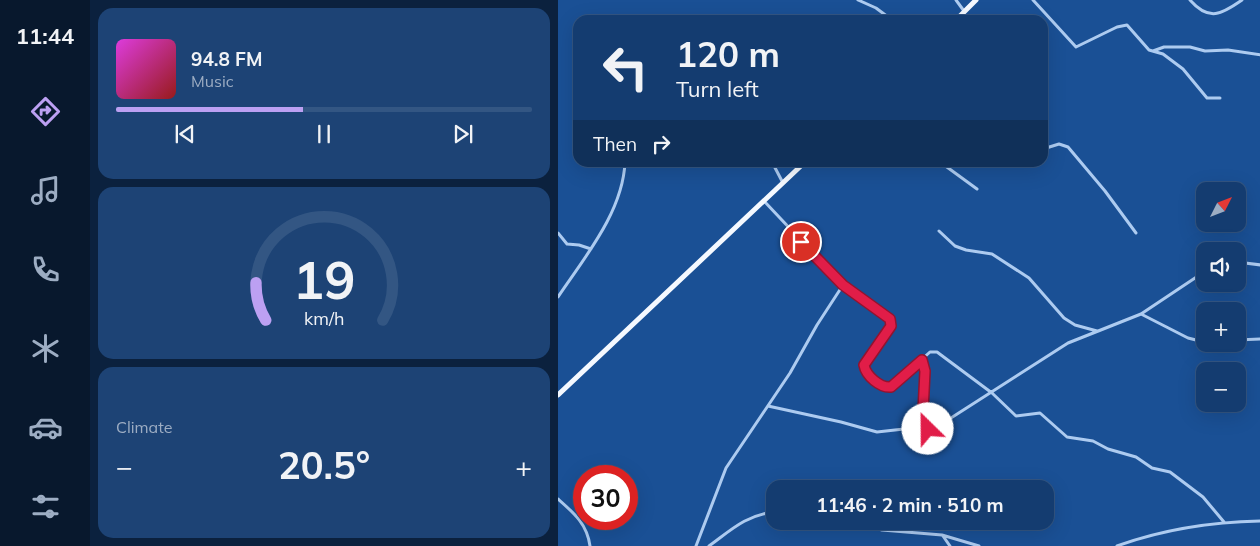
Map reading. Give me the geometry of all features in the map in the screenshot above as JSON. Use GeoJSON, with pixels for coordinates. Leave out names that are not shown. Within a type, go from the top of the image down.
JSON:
{"type":"FeatureCollection","features":[{"type":"Feature","properties":{"kind":"main road"},"geometry":{"type":"LineString","coordinates":[[961,15],[976,0]]}},
{"type":"Feature","properties":{"kind":"main road"},"geometry":{"type":"LineString","coordinates":[[558,395],[800,167]]}},
{"type":"Feature","properties":{"kind":"street"},"geometry":{"type":"LineString","coordinates":[[858,0],[876,8],[885,15]]}},
{"type":"Feature","properties":{"kind":"street"},"geometry":{"type":"LineString","coordinates":[[956,0],[964,12]]}},
{"type":"Feature","properties":{"kind":"street"},"geometry":{"type":"LineString","coordinates":[[1033,0],[1047,15]]}},
{"type":"Feature","properties":{"kind":"street"},"geometry":{"type":"LineString","coordinates":[[1190,0],[1203,12],[1216,14],[1227,11],[1242,0]]}},
{"type":"Feature","properties":{"kind":"street"},"geometry":{"type":"LineString","coordinates":[[1048,16],[1076,47],[1124,25],[1132,29],[1147,48],[1163,54],[1183,69],[1207,98],[1220,98]]}},
{"type":"Feature","properties":{"kind":"street"},"geometry":{"type":"LineString","coordinates":[[1153,51],[1164,47],[1190,47],[1205,51],[1228,50],[1260,55]]}},
{"type":"Feature","properties":{"kind":"street"},"geometry":{"type":"LineString","coordinates":[[1048,147],[1058,144],[1068,147],[1105,191],[1136,233]]}},
{"type":"Feature","properties":{"kind":"street"},"geometry":{"type":"LineString","coordinates":[[558,297],[591,249],[611,211],[620,187],[624,167]]}},
{"type":"Feature","properties":{"kind":"street"},"geometry":{"type":"LineString","coordinates":[[775,167],[783,183]]}},
{"type":"Feature","properties":{"kind":"street"},"geometry":{"type":"LineString","coordinates":[[947,167],[977,189]]}},
{"type":"Feature","properties":{"kind":"street"},"geometry":{"type":"LineString","coordinates":[[764,201],[843,285],[890,319],[892,323],[864,365],[865,370],[874,381],[886,388],[891,387],[930,352],[937,352],[992,393],[1016,416],[1040,413],[1066,438],[1093,441],[1108,449],[1136,457],[1152,468],[1170,472],[1203,497],[1224,522]]}},
{"type":"Feature","properties":{"kind":"street"},"geometry":{"type":"LineString","coordinates":[[939,231],[955,246],[966,250],[992,254],[1028,278],[1064,318],[1075,324],[1097,331]]}},
{"type":"Feature","properties":{"kind":"street"},"geometry":{"type":"LineString","coordinates":[[558,233],[567,244],[591,249]]}},
{"type":"Feature","properties":{"kind":"street"},"geometry":{"type":"LineString","coordinates":[[1246,263],[1260,265]]}},
{"type":"Feature","properties":{"kind":"street"},"geometry":{"type":"LineString","coordinates":[[768,406],[840,422],[868,431],[886,432],[910,429],[922,431],[940,425],[1068,343],[1141,314],[1196,277]]}},
{"type":"Feature","properties":{"kind":"street"},"geometry":{"type":"LineString","coordinates":[[696,546],[713,503],[716,488],[726,468],[768,406],[843,285]]}},
{"type":"Feature","properties":{"kind":"street"},"geometry":{"type":"LineString","coordinates":[[1141,314],[1188,338],[1196,340]]}},
{"type":"Feature","properties":{"kind":"street"},"geometry":{"type":"LineString","coordinates":[[1246,340],[1260,339]]}},
{"type":"Feature","properties":{"kind":"street"},"geometry":{"type":"LineString","coordinates":[[922,360],[925,371],[922,431]]}},
{"type":"Feature","properties":{"kind":"street"},"geometry":{"type":"LineString","coordinates":[[558,499],[571,510],[585,527],[590,546]]}},
{"type":"Feature","properties":{"kind":"street"},"geometry":{"type":"LineString","coordinates":[[709,546],[747,518],[766,513]]}},
{"type":"Feature","properties":{"kind":"street"},"geometry":{"type":"LineString","coordinates":[[1117,546],[1138,538],[1184,527],[1224,522],[1260,521]]}},
{"type":"Feature","properties":{"kind":"street"},"geometry":{"type":"LineString","coordinates":[[882,530],[942,535],[979,546]]}},
{"type":"Feature","properties":{"kind":"street"},"geometry":{"type":"LineString","coordinates":[[942,535],[950,546]]}},
{"type":"Feature","properties":{"kind":"route"},"geometry":{"type":"LineString","coordinates":[[801,242],[843,285],[890,319],[891,326],[865,360],[865,370],[874,381],[886,388],[896,385],[922,360],[925,371],[921,419],[922,431],[928,429]]}}]}
